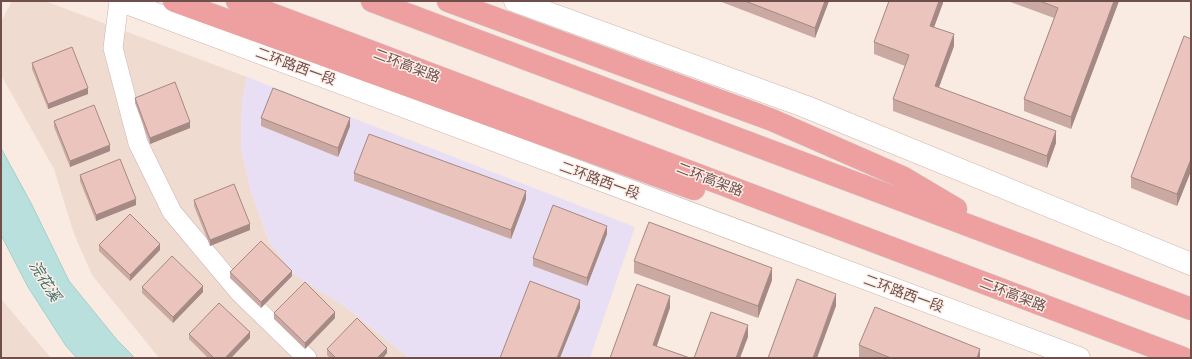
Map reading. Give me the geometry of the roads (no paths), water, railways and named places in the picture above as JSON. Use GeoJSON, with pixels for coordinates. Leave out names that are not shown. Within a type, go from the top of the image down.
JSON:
{"type":"FeatureCollection","features":[{"type":"Feature","properties":{"kind":"highway"},"geometry":{"type":"LineString","coordinates":[[174,1],[787,223],[967,276]]}},
{"type":"Feature","properties":{"kind":"highway","name":"二环高架路"},"geometry":{"type":"LineString","coordinates":[[237,1],[1183,358]]}},
{"type":"Feature","properties":{"kind":"highway"},"geometry":{"type":"LineString","coordinates":[[372,1],[1011,240],[1191,309]]}},
{"type":"Feature","properties":{"kind":"highway"},"geometry":{"type":"LineString","coordinates":[[448,1],[772,120],[902,177],[1011,240]]}},
{"type":"Feature","properties":{"kind":"main road","name":"二环路西一段"},"geometry":{"type":"LineString","coordinates":[[120,1],[1079,358]]}},
{"type":"Feature","properties":{"kind":"main road"},"geometry":{"type":"LineString","coordinates":[[515,1],[804,106],[1191,264]]}},
{"type":"Feature","properties":{"kind":"street"},"geometry":{"type":"LineString","coordinates":[[120,1],[113,48],[138,143],[172,212],[240,293],[307,358]]}},
{"type":"Feature","properties":{"kind":"water","name":"浣花溪"},"geometry":{"type":"Polygon","coordinates":[[[1,148],[32,205],[69,281],[117,340],[135,358],[77,358],[66,346],[28,287],[1,235],[1,148]]]}}]}
